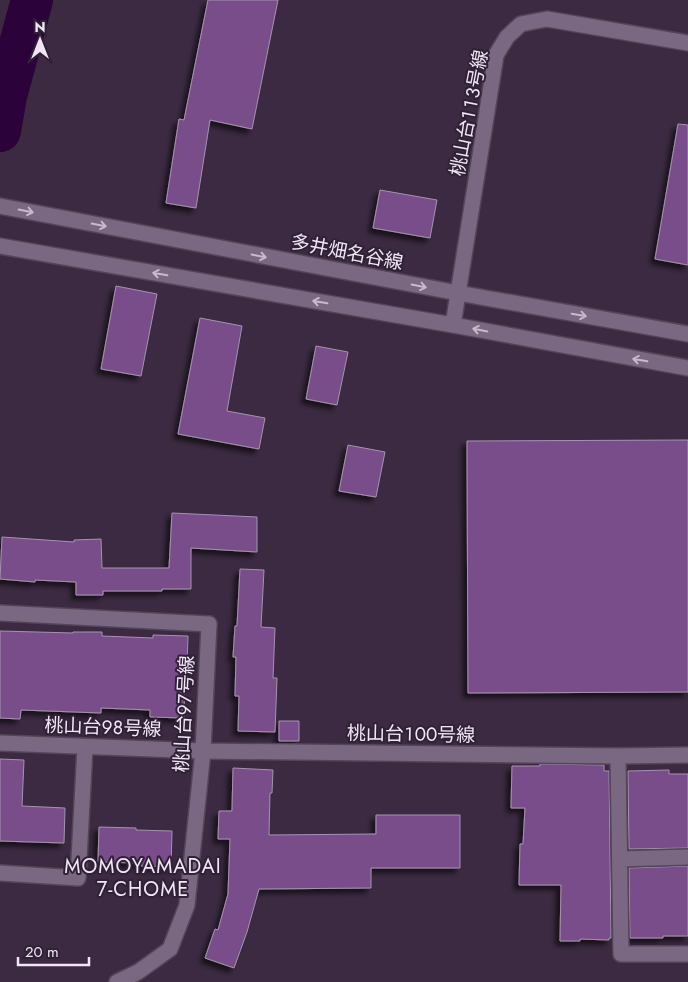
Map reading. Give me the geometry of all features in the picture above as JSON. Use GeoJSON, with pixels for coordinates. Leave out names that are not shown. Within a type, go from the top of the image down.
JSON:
{"type":"FeatureCollection","features":[{"type":"Feature","properties":{"kind":"street","name":"桃山台１１３号線"},"geometry":{"type":"LineString","coordinates":[[453,325],[496,55],[507,37],[521,24],[547,19],[688,43]]}},
{"type":"Feature","properties":{"kind":"street","name":"多井畑名谷線"},"geometry":{"type":"LineString","coordinates":[[0,206],[458,293],[688,334]]}},
{"type":"Feature","properties":{"kind":"street"},"geometry":{"type":"LineString","coordinates":[[0,246],[688,368]]}},
{"type":"Feature","properties":{"kind":"street","name":"桃山台９７号線"},"geometry":{"type":"LineString","coordinates":[[0,613],[209,624],[203,751],[187,906],[170,949],[138,972],[117,982]]}},
{"type":"Feature","properties":{"kind":"street","name":"桃山台９８号線"},"geometry":{"type":"LineString","coordinates":[[0,742],[203,751]]}},
{"type":"Feature","properties":{"kind":"street"},"geometry":{"type":"LineString","coordinates":[[0,873],[78,878],[85,747]]}},
{"type":"Feature","properties":{"kind":"street","name":"桃山台１００号線"},"geometry":{"type":"LineString","coordinates":[[203,751],[618,756],[688,755]]}},
{"type":"Feature","properties":{"kind":"street"},"geometry":{"type":"LineString","coordinates":[[618,756],[621,954],[688,954]]}},
{"type":"Feature","properties":{"kind":"street"},"geometry":{"type":"LineString","coordinates":[[620,859],[688,857]]}},
{"type":"Feature","properties":{"kind":"building"},"geometry":{"type":"Polygon","coordinates":[[[208,0],[278,0],[252,129],[210,120],[196,208],[166,203],[179,119],[184,120],[208,0]]]}},
{"type":"Feature","properties":{"kind":"building"},"geometry":{"type":"Polygon","coordinates":[[[678,124],[688,125],[688,265],[655,259],[678,124]]]}},
{"type":"Feature","properties":{"kind":"building"},"geometry":{"type":"Polygon","coordinates":[[[380,190],[437,200],[430,238],[373,228],[380,190]]]}},
{"type":"Feature","properties":{"kind":"building"},"geometry":{"type":"Polygon","coordinates":[[[116,286],[157,294],[141,376],[101,369],[116,286]]]}},
{"type":"Feature","properties":{"kind":"building"},"geometry":{"type":"Polygon","coordinates":[[[200,318],[242,326],[227,411],[265,418],[259,449],[178,434],[200,318]]]}},
{"type":"Feature","properties":{"kind":"building"},"geometry":{"type":"Polygon","coordinates":[[[316,346],[348,352],[337,405],[306,399],[316,346]]]}},
{"type":"Feature","properties":{"kind":"building"},"geometry":{"type":"Polygon","coordinates":[[[688,440],[688,692],[468,693],[467,441],[688,440]]]}},
{"type":"Feature","properties":{"kind":"building"},"geometry":{"type":"Polygon","coordinates":[[[348,445],[385,452],[376,497],[339,491],[348,445]]]}},
{"type":"Feature","properties":{"kind":"building"},"geometry":{"type":"Polygon","coordinates":[[[172,513],[257,517],[257,552],[191,548],[191,589],[103,591],[103,595],[76,595],[76,582],[35,580],[35,582],[0,579],[2,537],[74,542],[74,540],[101,539],[102,568],[169,568],[172,513]]]}},
{"type":"Feature","properties":{"kind":"building"},"geometry":{"type":"Polygon","coordinates":[[[240,569],[264,570],[261,627],[275,628],[273,678],[277,678],[275,732],[238,731],[239,696],[235,696],[236,657],[233,657],[235,626],[237,626],[240,569]]]}},
{"type":"Feature","properties":{"kind":"building"},"geometry":{"type":"Polygon","coordinates":[[[0,631],[102,632],[102,636],[153,638],[153,635],[188,636],[187,666],[185,666],[184,718],[150,717],[150,710],[101,708],[101,713],[21,710],[20,719],[0,718],[0,631]]]}},
{"type":"Feature","properties":{"kind":"building"},"geometry":{"type":"Polygon","coordinates":[[[279,721],[299,721],[299,741],[279,741],[279,721]]]}},
{"type":"Feature","properties":{"kind":"building"},"geometry":{"type":"Polygon","coordinates":[[[0,759],[24,760],[22,806],[65,808],[64,843],[0,841],[0,759]]]}},
{"type":"Feature","properties":{"kind":"building"},"geometry":{"type":"Polygon","coordinates":[[[540,764],[604,765],[604,771],[609,771],[611,938],[609,940],[580,939],[580,941],[560,941],[561,885],[519,885],[520,844],[523,844],[525,808],[511,808],[512,766],[540,766],[540,764]]]}},
{"type":"Feature","properties":{"kind":"building"},"geometry":{"type":"Polygon","coordinates":[[[233,768],[273,770],[272,793],[270,793],[269,835],[376,834],[376,815],[460,815],[460,868],[371,868],[371,888],[259,889],[247,932],[234,968],[205,958],[215,929],[218,930],[228,894],[230,839],[218,839],[219,811],[232,811],[233,768]]]}},
{"type":"Feature","properties":{"kind":"building"},"geometry":{"type":"Polygon","coordinates":[[[669,770],[669,774],[688,774],[688,848],[629,849],[628,771],[669,770]]]}},
{"type":"Feature","properties":{"kind":"building"},"geometry":{"type":"Polygon","coordinates":[[[99,827],[172,831],[171,867],[141,866],[141,863],[98,862],[99,827]]]}},
{"type":"Feature","properties":{"kind":"building"},"geometry":{"type":"Polygon","coordinates":[[[688,866],[688,936],[630,938],[629,868],[688,866]]]}},
{"type":"Feature","properties":{"kind":"waterway"},"geometry":{"type":"LineString","coordinates":[[0,131],[6,96],[32,0]]}},
{"type":"Feature","properties":{"kind":"district","name":"MOMOYAMADAI 7-CHOME"},"geometry":{"type":"Point","coordinates":[143,878]}}]}
